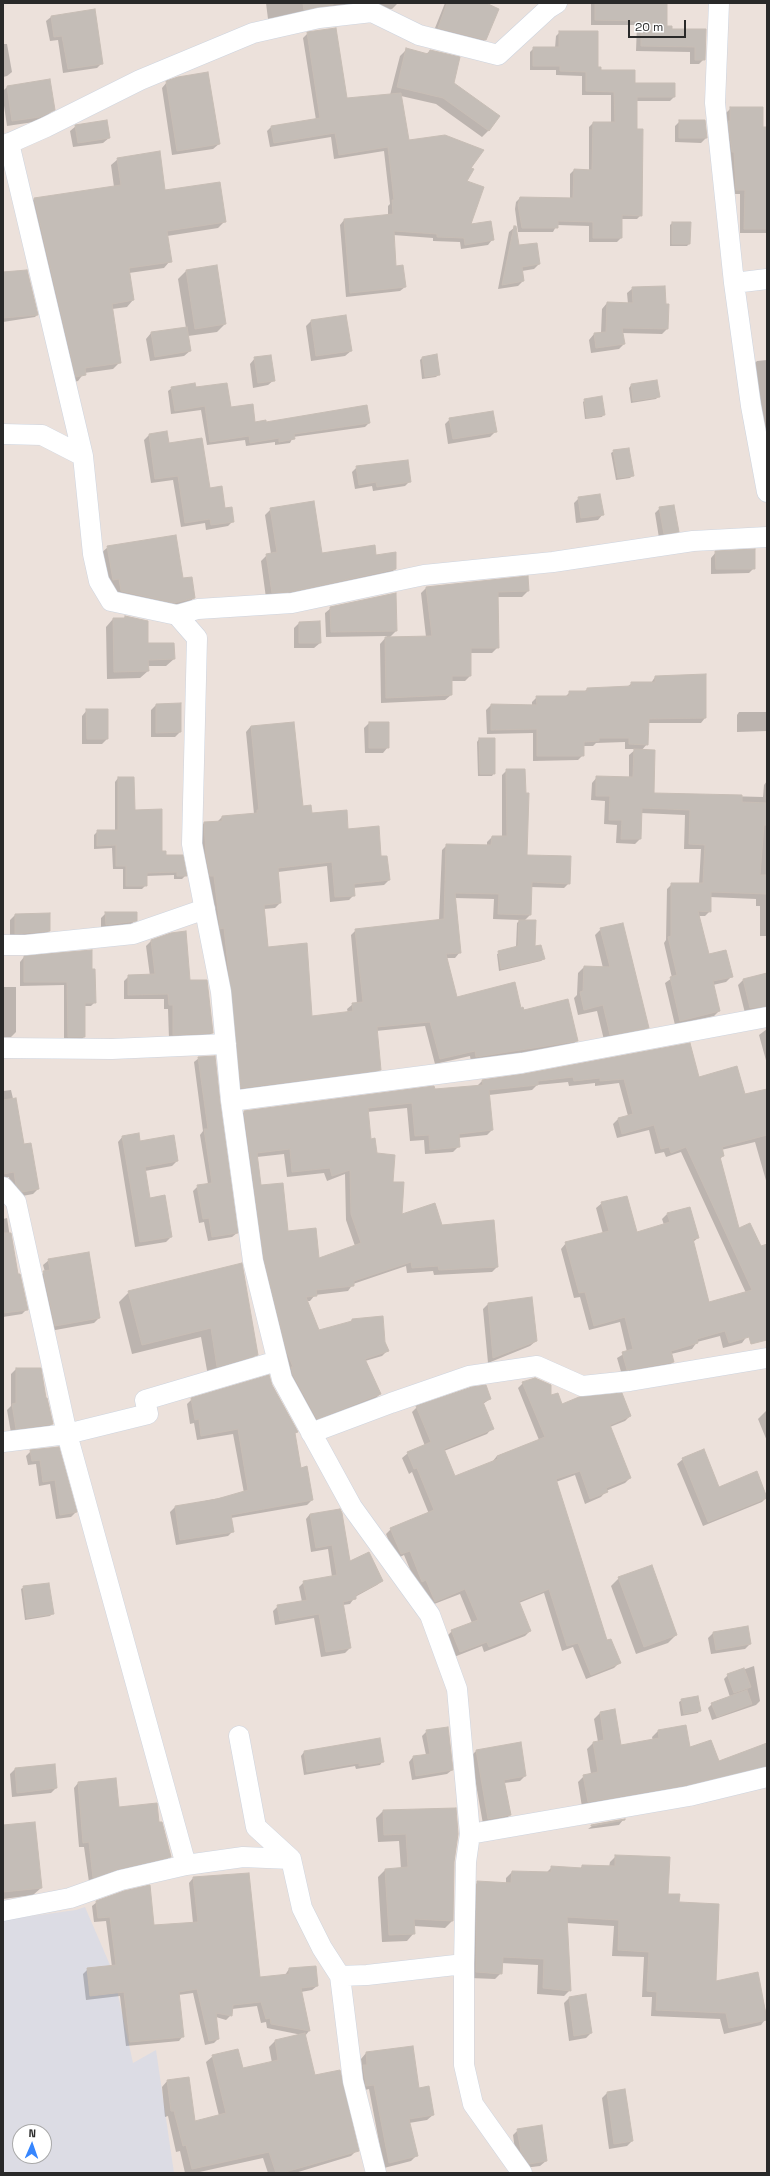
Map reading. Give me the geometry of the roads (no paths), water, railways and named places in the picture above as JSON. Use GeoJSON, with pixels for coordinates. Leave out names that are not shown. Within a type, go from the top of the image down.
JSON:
{"type":"FeatureCollection","features":[{"type":"Feature","properties":{"kind":"street"},"geometry":{"type":"LineString","coordinates":[[557,3],[549,8],[498,55],[419,34],[372,12],[319,18],[253,33],[140,80],[46,127],[6,144],[82,456],[92,554],[99,581],[110,602],[177,615],[198,609],[292,603],[424,576],[553,562],[693,540],[767,537]]}},
{"type":"Feature","properties":{"kind":"street"},"geometry":{"type":"LineString","coordinates":[[719,3],[715,104],[734,283],[751,406],[767,492]]}},
{"type":"Feature","properties":{"kind":"street"},"geometry":{"type":"LineString","coordinates":[[734,283],[767,279]]}},
{"type":"Feature","properties":{"kind":"street"},"geometry":{"type":"LineString","coordinates":[[3,434],[42,435],[82,456]]}},
{"type":"Feature","properties":{"kind":"street"},"geometry":{"type":"LineString","coordinates":[[177,615],[197,638],[192,844],[221,992],[231,1100],[253,1261],[282,1380],[352,1507],[430,1615],[457,1689],[470,1834],[466,1862],[464,2065],[473,2104],[522,2173]]}},
{"type":"Feature","properties":{"kind":"street"},"geometry":{"type":"LineString","coordinates":[[3,944],[26,945],[134,934],[205,909]]}},
{"type":"Feature","properties":{"kind":"street"},"geometry":{"type":"LineString","coordinates":[[231,1100],[522,1063],[767,1017]]}},
{"type":"Feature","properties":{"kind":"street"},"geometry":{"type":"LineString","coordinates":[[3,1048],[112,1049],[226,1044]]}},
{"type":"Feature","properties":{"kind":"street"},"geometry":{"type":"LineString","coordinates":[[3,1187],[16,1202],[68,1434],[186,1865]]}},
{"type":"Feature","properties":{"kind":"street"},"geometry":{"type":"LineString","coordinates":[[312,1433],[391,1403],[469,1376],[537,1366],[582,1386],[630,1381],[767,1358]]}},
{"type":"Feature","properties":{"kind":"street"},"geometry":{"type":"LineString","coordinates":[[3,1442],[68,1434],[148,1414],[146,1400],[277,1361]]}},
{"type":"Feature","properties":{"kind":"street"},"geometry":{"type":"LineString","coordinates":[[239,1736],[256,1827],[291,1859],[302,1908],[322,1948],[340,1976],[353,2081],[376,2173]]}},
{"type":"Feature","properties":{"kind":"street"},"geometry":{"type":"LineString","coordinates":[[470,1834],[689,1796],[767,1777]]}},
{"type":"Feature","properties":{"kind":"street"},"geometry":{"type":"LineString","coordinates":[[3,1910],[70,1898],[121,1880],[186,1865],[243,1857],[291,1859]]}},
{"type":"Feature","properties":{"kind":"street"},"geometry":{"type":"LineString","coordinates":[[340,1976],[367,1975],[464,1964]]}}]}
